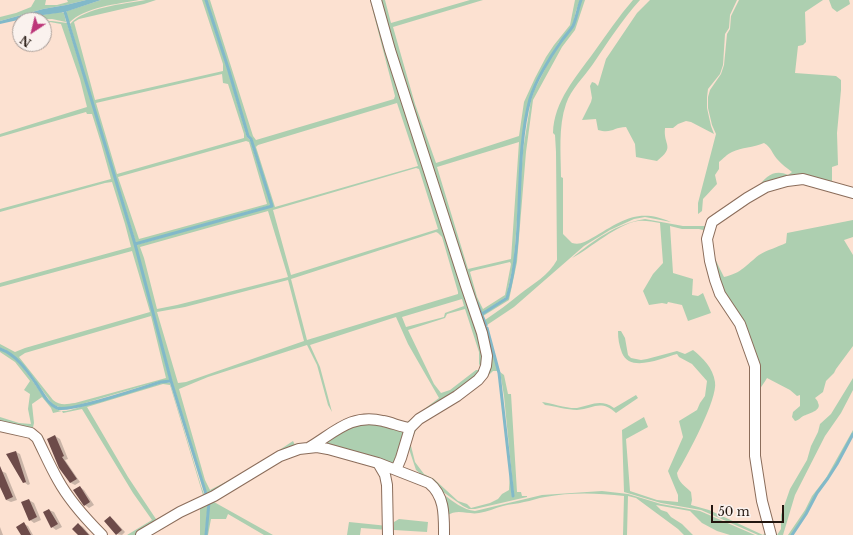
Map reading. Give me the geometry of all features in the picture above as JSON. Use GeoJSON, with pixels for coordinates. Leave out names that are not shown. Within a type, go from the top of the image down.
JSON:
{"type":"FeatureCollection","features":[{"type":"Feature","properties":{"kind":"street"},"geometry":{"type":"LineString","coordinates":[[376,0],[392,57],[482,333],[487,356],[486,366],[483,374],[478,380],[457,396],[419,419],[410,428],[396,470]]}},
{"type":"Feature","properties":{"kind":"street"},"geometry":{"type":"LineString","coordinates":[[771,535],[762,501],[755,456],[755,366],[740,324],[720,294],[710,261],[707,239],[712,222],[766,187],[787,181],[803,179],[853,193]]}},
{"type":"Feature","properties":{"kind":"street"},"geometry":{"type":"LineString","coordinates":[[310,447],[338,428],[350,422],[362,419],[384,421],[410,428]]}},
{"type":"Feature","properties":{"kind":"street"},"geometry":{"type":"LineString","coordinates":[[0,426],[32,433],[37,438],[57,479],[68,496],[102,535]]}},
{"type":"Feature","properties":{"kind":"street"},"geometry":{"type":"LineString","coordinates":[[141,535],[180,512],[214,496],[280,456],[289,452],[310,447],[328,449],[378,463],[429,483],[435,488],[441,498],[443,507],[444,535]]}},
{"type":"Feature","properties":{"kind":"street"},"geometry":{"type":"LineString","coordinates":[[378,463],[387,485],[388,535]]}},
{"type":"Feature","properties":{"kind":"green space"},"geometry":{"type":"Polygon","coordinates":[[[35,0],[46,0],[45,5],[57,5],[68,2],[67,0],[86,0],[32,12],[18,12],[31,7],[35,0]]]}},
{"type":"Feature","properties":{"kind":"green space"},"geometry":{"type":"Polygon","coordinates":[[[101,0],[139,0],[92,10],[83,13],[69,23],[66,13],[67,11],[101,0]]]}},
{"type":"Feature","properties":{"kind":"green space"},"geometry":{"type":"Polygon","coordinates":[[[146,0],[156,0],[79,19],[74,22],[95,100],[223,71],[223,64],[202,0],[205,0],[247,137],[250,140],[271,205],[136,243],[70,24],[77,18],[95,10],[146,0]],[[222,74],[96,103],[117,174],[244,138],[228,84],[223,83],[222,74]],[[246,141],[118,177],[139,239],[267,204],[249,142],[246,141]]]}},
{"type":"Feature","properties":{"kind":"green space"},"geometry":{"type":"Polygon","coordinates":[[[207,0],[210,0],[253,136],[256,140],[394,99],[395,96],[370,0],[373,0],[484,344],[481,373],[410,424],[407,422],[439,398],[408,344],[396,317],[310,345],[320,367],[332,412],[328,405],[317,365],[307,345],[208,377],[179,389],[205,480],[210,490],[249,470],[293,441],[295,445],[291,449],[136,535],[127,535],[152,520],[133,493],[82,409],[63,413],[62,411],[71,410],[162,383],[170,383],[201,486],[204,494],[207,494],[172,381],[136,245],[272,206],[252,139],[248,136],[207,0]],[[397,103],[258,145],[256,147],[275,207],[418,166],[397,103]],[[416,168],[273,210],[291,275],[438,229],[419,169],[416,168]],[[268,211],[140,247],[157,309],[288,277],[268,211]],[[436,232],[291,279],[307,340],[458,294],[442,237],[436,232]],[[288,280],[185,307],[157,312],[178,383],[186,382],[304,341],[288,280]],[[462,299],[402,317],[406,327],[444,317],[445,313],[464,306],[462,299]],[[465,309],[447,314],[445,318],[408,330],[434,384],[441,393],[450,390],[476,370],[479,370],[480,366],[479,352],[465,309]],[[163,384],[87,407],[128,477],[156,519],[163,517],[203,495],[170,385],[163,384]]]}},
{"type":"Feature","properties":{"kind":"green space"},"geometry":{"type":"Polygon","coordinates":[[[381,0],[385,0],[391,23],[470,0],[483,0],[393,27],[415,104],[436,163],[519,136],[524,102],[546,57],[570,25],[575,0],[580,0],[573,25],[559,42],[548,60],[529,100],[522,150],[514,261],[507,294],[506,297],[482,313],[476,299],[405,83],[381,0]],[[519,142],[437,167],[468,269],[511,259],[519,142]],[[510,262],[470,272],[477,297],[483,309],[505,295],[511,264],[510,262]]]}},
{"type":"Feature","properties":{"kind":"green space"},"geometry":{"type":"Polygon","coordinates":[[[581,0],[585,0],[575,30],[562,47],[533,100],[526,152],[517,262],[509,300],[483,316],[483,314],[507,298],[509,294],[515,261],[523,150],[531,100],[549,61],[560,43],[574,25],[581,0]]]}},
{"type":"Feature","properties":{"kind":"green space"},"geometry":{"type":"Polygon","coordinates":[[[633,0],[640,0],[621,23],[593,64],[574,88],[563,113],[560,140],[561,177],[563,178],[563,234],[575,244],[587,241],[612,226],[630,218],[649,216],[671,222],[645,217],[634,219],[610,230],[584,246],[514,307],[487,325],[485,320],[540,279],[550,270],[557,260],[556,152],[555,135],[553,133],[557,110],[573,80],[633,0]]]}},
{"type":"Feature","properties":{"kind":"green space"},"geometry":{"type":"Polygon","coordinates":[[[650,0],[737,0],[730,15],[729,28],[725,34],[723,65],[720,74],[708,89],[707,108],[714,134],[686,121],[673,128],[665,128],[667,149],[663,156],[657,161],[636,157],[635,144],[626,127],[603,131],[598,130],[596,119],[582,120],[591,102],[592,98],[590,86],[592,82],[598,86],[606,59],[637,13],[650,0]]]}},
{"type":"Feature","properties":{"kind":"green space"},"geometry":{"type":"Polygon","coordinates":[[[739,0],[823,0],[805,12],[806,42],[803,45],[798,46],[795,73],[836,76],[841,80],[837,133],[838,165],[832,167],[832,185],[804,178],[758,188],[767,177],[775,173],[783,173],[788,175],[792,172],[775,157],[770,148],[764,143],[736,150],[728,154],[719,162],[719,169],[715,175],[717,184],[703,199],[702,211],[698,214],[698,203],[716,134],[708,108],[708,97],[710,90],[721,74],[724,65],[727,34],[730,29],[731,16],[739,0]]]}},
{"type":"Feature","properties":{"kind":"green space"},"geometry":{"type":"Polygon","coordinates":[[[829,0],[849,0],[850,4],[837,12],[832,8],[829,0]]]}},
{"type":"Feature","properties":{"kind":"green space"},"geometry":{"type":"Polygon","coordinates":[[[52,13],[64,13],[66,22],[52,19],[52,13]]]}},
{"type":"Feature","properties":{"kind":"green space"},"geometry":{"type":"Polygon","coordinates":[[[12,14],[12,18],[0,21],[0,17],[12,14]]]}},
{"type":"Feature","properties":{"kind":"green space"},"geometry":{"type":"Polygon","coordinates":[[[52,21],[67,23],[135,244],[170,381],[160,381],[75,406],[63,408],[53,405],[27,369],[6,350],[0,348],[0,344],[15,352],[150,312],[132,251],[0,287],[0,283],[131,247],[112,182],[0,212],[0,209],[111,179],[92,114],[87,114],[86,112],[0,137],[0,134],[87,107],[80,79],[61,24],[52,22],[52,21]],[[151,316],[25,353],[19,357],[53,400],[61,404],[75,403],[166,378],[151,316]]]}},
{"type":"Feature","properties":{"kind":"green space"},"geometry":{"type":"Polygon","coordinates":[[[803,181],[853,194],[853,197],[802,183],[774,188],[753,198],[716,224],[710,236],[712,250],[724,277],[740,271],[762,253],[786,243],[787,233],[853,220],[853,237],[844,240],[853,255],[853,346],[834,373],[826,381],[823,392],[815,398],[819,405],[818,408],[795,421],[792,417],[793,412],[800,406],[800,395],[797,396],[790,390],[767,378],[760,389],[757,402],[757,440],[762,483],[774,535],[772,535],[766,514],[757,458],[755,431],[757,385],[756,366],[742,327],[719,286],[713,267],[708,239],[710,229],[715,223],[753,196],[778,185],[803,181]]]}},
{"type":"Feature","properties":{"kind":"green space"},"geometry":{"type":"Polygon","coordinates":[[[645,219],[683,226],[707,226],[705,236],[730,311],[749,352],[768,535],[763,535],[765,533],[751,455],[749,429],[751,375],[747,356],[741,338],[715,286],[708,268],[704,249],[703,230],[682,229],[670,226],[673,273],[693,279],[692,295],[698,296],[703,293],[711,313],[688,321],[682,305],[668,302],[667,304],[662,303],[649,305],[643,291],[653,274],[663,263],[660,223],[638,221],[630,223],[613,231],[572,258],[588,245],[615,229],[625,224],[645,219]]]}},
{"type":"Feature","properties":{"kind":"green space"},"geometry":{"type":"Polygon","coordinates":[[[486,327],[498,371],[493,371],[474,389],[419,424],[411,441],[415,462],[424,474],[434,479],[458,501],[467,504],[471,508],[490,503],[498,499],[502,494],[509,490],[510,472],[512,497],[514,497],[504,396],[500,372],[504,375],[508,394],[511,394],[517,492],[521,492],[522,496],[527,497],[475,509],[469,509],[436,487],[416,470],[409,447],[415,426],[481,380],[484,328],[486,327]]]}},
{"type":"Feature","properties":{"kind":"green space"},"geometry":{"type":"Polygon","coordinates":[[[618,331],[621,331],[625,338],[628,355],[631,358],[641,360],[677,351],[685,354],[693,350],[707,364],[712,372],[715,382],[715,390],[712,401],[694,441],[677,473],[682,484],[691,492],[691,505],[709,510],[763,535],[758,535],[701,510],[661,503],[624,492],[622,430],[644,417],[648,427],[626,439],[630,491],[657,500],[678,502],[678,495],[668,471],[683,437],[679,421],[697,410],[705,396],[707,381],[692,364],[679,357],[677,354],[655,361],[639,363],[626,359],[620,347],[618,331]]]}},
{"type":"Feature","properties":{"kind":"green space"},"geometry":{"type":"Polygon","coordinates":[[[0,349],[19,363],[49,404],[57,410],[62,411],[53,413],[42,397],[32,404],[34,423],[32,432],[0,425],[0,417],[19,423],[31,424],[28,409],[30,394],[24,390],[30,381],[15,362],[0,352],[0,349]]]}},
{"type":"Feature","properties":{"kind":"green space"},"geometry":{"type":"Polygon","coordinates":[[[853,378],[853,390],[841,413],[825,436],[795,495],[783,535],[777,535],[781,529],[781,515],[790,489],[807,460],[820,424],[831,414],[853,378]]]}},
{"type":"Feature","properties":{"kind":"green space"},"geometry":{"type":"Polygon","coordinates":[[[636,395],[638,398],[616,413],[606,406],[573,410],[545,405],[542,402],[574,408],[600,403],[614,408],[636,395]]]}},
{"type":"Feature","properties":{"kind":"green space"},"geometry":{"type":"Polygon","coordinates":[[[359,422],[407,430],[393,466],[321,443],[359,422]]]}},
{"type":"Feature","properties":{"kind":"green space"},"geometry":{"type":"Polygon","coordinates":[[[853,430],[853,433],[837,463],[817,492],[791,535],[788,535],[805,510],[812,496],[826,478],[853,430]]]}},
{"type":"Feature","properties":{"kind":"green space"},"geometry":{"type":"Polygon","coordinates":[[[312,449],[376,465],[383,474],[374,467],[320,452],[307,451],[288,456],[214,502],[273,535],[264,535],[228,514],[226,519],[211,519],[208,535],[206,535],[208,502],[205,535],[200,535],[200,505],[284,456],[312,449]]]}},
{"type":"Feature","properties":{"kind":"green space"},"geometry":{"type":"Polygon","coordinates":[[[602,491],[628,494],[661,504],[700,511],[755,535],[730,535],[717,531],[702,523],[690,511],[656,505],[682,524],[693,535],[684,535],[636,498],[628,496],[627,535],[623,535],[624,496],[604,494],[555,495],[506,505],[482,512],[455,512],[447,516],[444,495],[462,507],[475,511],[542,495],[602,491]]]}},
{"type":"Feature","properties":{"kind":"green space"},"geometry":{"type":"Polygon","coordinates":[[[399,519],[428,522],[427,532],[394,530],[394,522],[399,519]]]}},
{"type":"Feature","properties":{"kind":"green space"},"geometry":{"type":"Polygon","coordinates":[[[349,522],[388,526],[388,530],[361,528],[360,535],[347,535],[349,522]]]}},
{"type":"Feature","properties":{"kind":"water"},"geometry":{"type":"Polygon","coordinates":[[[86,0],[101,0],[65,12],[52,14],[52,12],[32,12],[86,0]]]}},
{"type":"Feature","properties":{"kind":"water"},"geometry":{"type":"Polygon","coordinates":[[[12,18],[12,21],[0,24],[0,21],[12,18]]]}},
{"type":"Feature","properties":{"kind":"building"},"geometry":{"type":"Polygon","coordinates":[[[55,435],[64,456],[62,457],[77,479],[70,483],[59,468],[47,439],[55,435]]]}},
{"type":"Feature","properties":{"kind":"building"},"geometry":{"type":"Polygon","coordinates":[[[16,451],[26,482],[23,483],[6,454],[16,451]]]}},
{"type":"Feature","properties":{"kind":"building"},"geometry":{"type":"Polygon","coordinates":[[[0,466],[13,497],[6,500],[0,487],[0,466]]]}},
{"type":"Feature","properties":{"kind":"building"},"geometry":{"type":"Polygon","coordinates":[[[80,486],[90,502],[84,506],[73,490],[80,486]]]}},
{"type":"Feature","properties":{"kind":"building"},"geometry":{"type":"Polygon","coordinates":[[[29,499],[37,517],[29,521],[21,502],[29,499]]]}},
{"type":"Feature","properties":{"kind":"building"},"geometry":{"type":"Polygon","coordinates":[[[49,509],[58,524],[51,528],[43,512],[49,509]]]}},
{"type":"Feature","properties":{"kind":"building"},"geometry":{"type":"Polygon","coordinates":[[[110,516],[122,530],[116,535],[104,521],[110,516]]]}},
{"type":"Feature","properties":{"kind":"building"},"geometry":{"type":"Polygon","coordinates":[[[24,522],[31,535],[21,535],[16,527],[24,522]]]}},
{"type":"Feature","properties":{"kind":"building"},"geometry":{"type":"Polygon","coordinates":[[[78,523],[89,535],[78,535],[72,529],[78,523]]]}},
{"type":"Feature","properties":{"kind":"waterway"},"geometry":{"type":"LineString","coordinates":[[135,244],[272,206],[251,139],[248,136],[206,0]]}},
{"type":"Feature","properties":{"kind":"waterway"},"geometry":{"type":"LineString","coordinates":[[482,314],[507,298],[513,274],[516,249],[522,148],[530,99],[535,85],[547,62],[573,26],[581,0]]}},
{"type":"Feature","properties":{"kind":"waterway"},"geometry":{"type":"LineString","coordinates":[[65,12],[135,244],[171,381],[206,494]]}},
{"type":"Feature","properties":{"kind":"waterway"},"geometry":{"type":"LineString","coordinates":[[477,303],[486,325]]}},
{"type":"Feature","properties":{"kind":"waterway"},"geometry":{"type":"LineString","coordinates":[[487,328],[499,373],[513,496]]}},
{"type":"Feature","properties":{"kind":"waterway"},"geometry":{"type":"LineString","coordinates":[[0,349],[11,354],[20,362],[47,400],[57,408],[64,409],[76,407],[161,382],[171,381]]}},
{"type":"Feature","properties":{"kind":"waterway"},"geometry":{"type":"LineString","coordinates":[[792,535],[806,514],[817,493],[837,464],[853,434]]}},
{"type":"Feature","properties":{"kind":"waterway"},"geometry":{"type":"LineString","coordinates":[[206,535],[209,502]]}}]}
